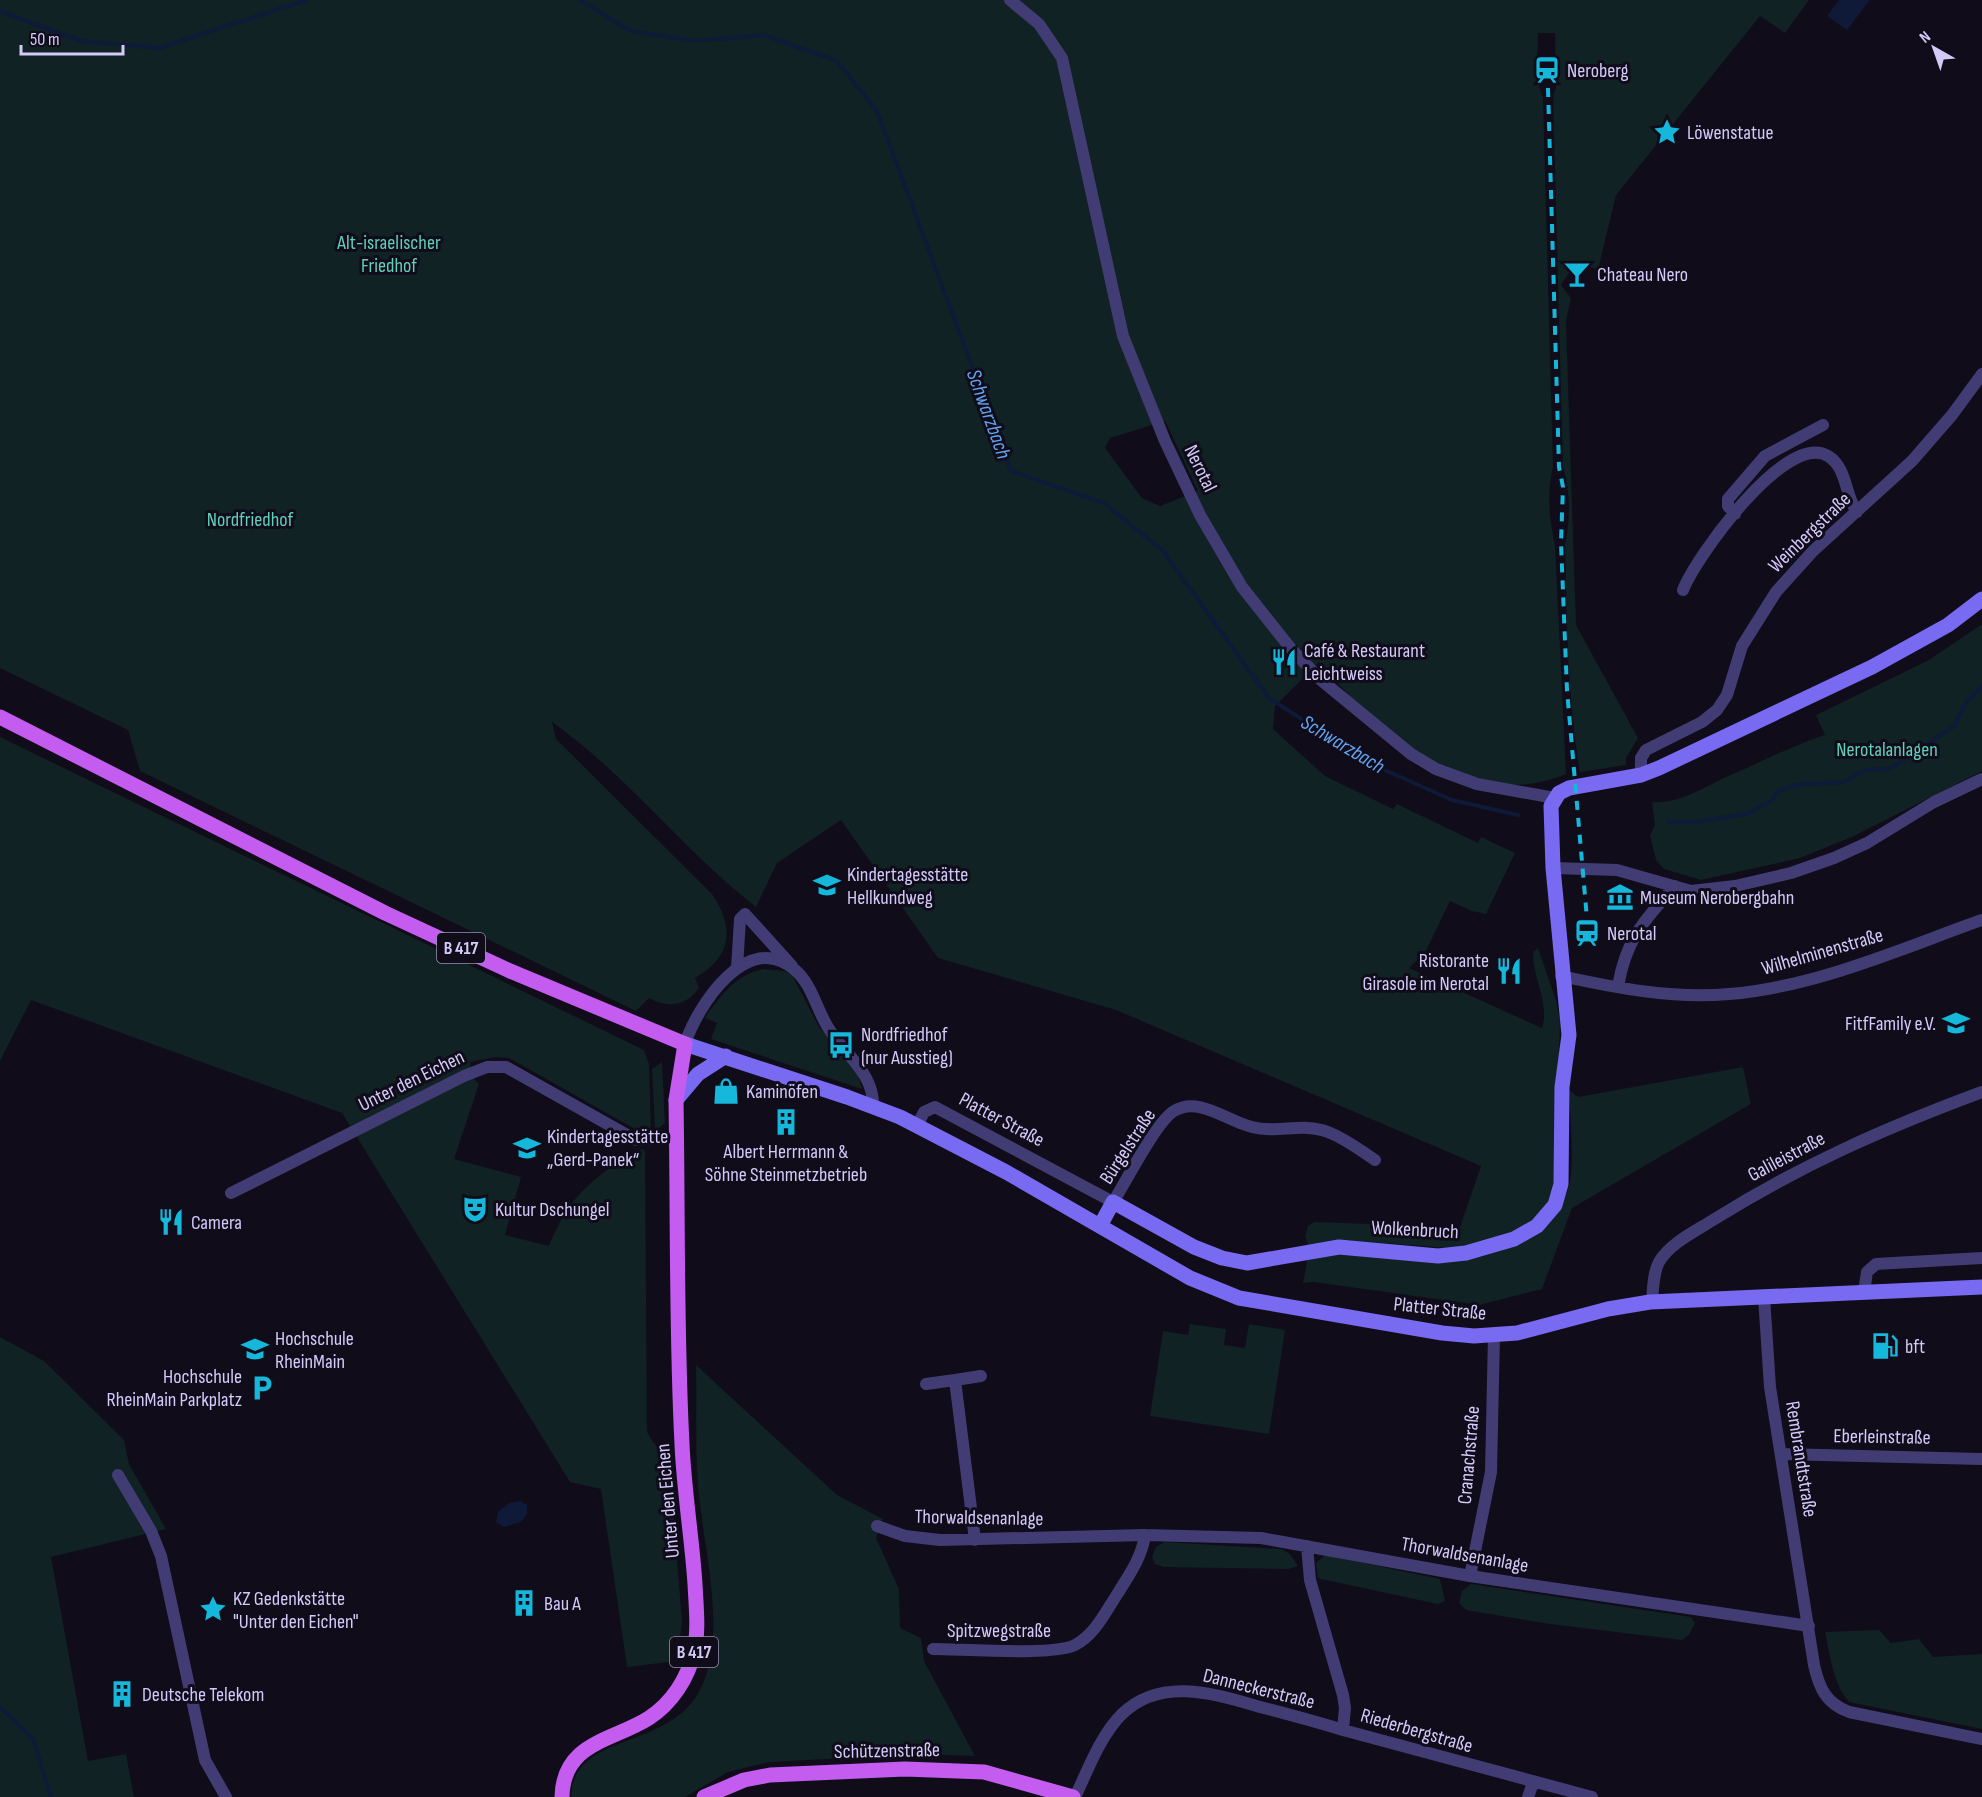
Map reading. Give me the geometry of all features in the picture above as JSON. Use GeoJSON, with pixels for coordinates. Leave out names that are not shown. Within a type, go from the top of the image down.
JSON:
{"type":"FeatureCollection","features":[{"type":"Feature","properties":{"kind":"main road"},"geometry":{"type":"LineString","coordinates":[[1553,868],[1550,814],[1555,798],[1569,788],[1641,775],[1872,668],[1948,625],[1982,599]]}},
{"type":"Feature","properties":{"kind":"main road","name":"B 417"},"geometry":{"type":"LineString","coordinates":[[0,717],[385,913],[510,971],[685,1044]]}},
{"type":"Feature","properties":{"kind":"main road","name":"Wolkenbruch"},"geometry":{"type":"LineString","coordinates":[[1113,1202],[1194,1247],[1234,1262],[1262,1262],[1339,1247],[1449,1256],[1503,1243],[1537,1226],[1551,1211],[1559,1196],[1564,1160],[1562,1087],[1569,1024],[1561,976],[1553,868]]}},
{"type":"Feature","properties":{"kind":"main road","name":"Platter Straße"},"geometry":{"type":"LineString","coordinates":[[685,1044],[873,1106],[917,1126],[1202,1284],[1239,1298],[1442,1333],[1494,1335],[1526,1331],[1614,1307],[1652,1302],[1982,1287]]}},
{"type":"Feature","properties":{"kind":"main road","name":"Unter den Eichen"},"geometry":{"type":"LineString","coordinates":[[562,1797],[566,1773],[576,1757],[590,1746],[649,1718],[664,1706],[684,1679],[694,1651],[696,1600],[682,1444],[676,1100],[685,1044]]}},
{"type":"Feature","properties":{"kind":"main road"},"geometry":{"type":"LineString","coordinates":[[676,1100],[698,1074],[726,1056]]}},
{"type":"Feature","properties":{"kind":"main road"},"geometry":{"type":"LineString","coordinates":[[1100,1226],[1113,1202]]}},
{"type":"Feature","properties":{"kind":"main road","name":"Schützenstraße"},"geometry":{"type":"LineString","coordinates":[[704,1797],[744,1779],[770,1775],[905,1769],[984,1772],[1074,1797]]}},
{"type":"Feature","properties":{"kind":"street","name":"Nerotal"},"geometry":{"type":"LineString","coordinates":[[1010,0],[1039,24],[1062,58],[1123,336],[1165,441],[1200,515],[1242,587],[1292,650],[1321,680],[1365,719],[1423,763],[1453,777],[1477,784],[1555,798]]}},
{"type":"Feature","properties":{"kind":"street","name":"Weinbergstraße"},"geometry":{"type":"LineString","coordinates":[[1641,775],[1641,758],[1648,748],[1701,722],[1717,710],[1727,695],[1742,646],[1776,592],[1802,562],[1924,447],[1982,374]]}},
{"type":"Feature","properties":{"kind":"street"},"geometry":{"type":"LineString","coordinates":[[1735,514],[1728,506],[1728,499],[1756,464],[1822,425]]}},
{"type":"Feature","properties":{"kind":"street"},"geometry":{"type":"LineString","coordinates":[[1683,590],[1689,576],[1756,488],[1780,466],[1799,456],[1822,453],[1829,457],[1838,468],[1850,502],[1857,512]]}},
{"type":"Feature","properties":{"kind":"street"},"geometry":{"type":"LineString","coordinates":[[1553,868],[1617,870],[1691,891],[1716,890],[1813,866],[1867,843],[1934,802],[1982,779]]}},
{"type":"Feature","properties":{"kind":"street"},"geometry":{"type":"LineString","coordinates":[[1618,987],[1622,963],[1633,935],[1675,886]]}},
{"type":"Feature","properties":{"kind":"street"},"geometry":{"type":"LineString","coordinates":[[737,968],[740,919],[745,914],[803,978],[830,1031],[869,1081],[873,1106]]}},
{"type":"Feature","properties":{"kind":"street","name":"Wilhelminenstraße"},"geometry":{"type":"LineString","coordinates":[[1561,976],[1656,993],[1696,994],[1755,991],[1821,975],[1982,920]]}},
{"type":"Feature","properties":{"kind":"street"},"geometry":{"type":"LineString","coordinates":[[685,1044],[691,1026],[702,1009],[724,979],[737,968],[765,960],[785,963],[795,969]]}},
{"type":"Feature","properties":{"kind":"street","name":"Unter den Eichen"},"geometry":{"type":"LineString","coordinates":[[231,1193],[464,1076],[493,1066],[517,1071],[636,1140],[677,1138]]}},
{"type":"Feature","properties":{"kind":"street","name":"Galileistraße"},"geometry":{"type":"LineString","coordinates":[[1652,1302],[1659,1262],[1669,1250],[1688,1236],[1774,1184],[1837,1150],[1886,1128],[1982,1092]]}},
{"type":"Feature","properties":{"kind":"street","name":"Platter Straße"},"geometry":{"type":"LineString","coordinates":[[917,1126],[924,1112],[934,1107],[1113,1202]]}},
{"type":"Feature","properties":{"kind":"street","name":"Bürgelstraße"},"geometry":{"type":"LineString","coordinates":[[1113,1202],[1163,1122],[1176,1110],[1185,1107],[1203,1107],[1253,1127],[1320,1129],[1342,1138],[1376,1160]]}},
{"type":"Feature","properties":{"kind":"street"},"geometry":{"type":"LineString","coordinates":[[1864,1292],[1867,1272],[1876,1263],[1982,1258]]}},
{"type":"Feature","properties":{"kind":"street","name":"Rembrandtstraße"},"geometry":{"type":"LineString","coordinates":[[1764,1297],[1770,1387],[1809,1626]]}},
{"type":"Feature","properties":{"kind":"street","name":"Cranachstraße"},"geometry":{"type":"LineString","coordinates":[[1470,1576],[1487,1497],[1491,1457],[1494,1335]]}},
{"type":"Feature","properties":{"kind":"street"},"geometry":{"type":"LineString","coordinates":[[926,1384],[981,1376]]}},
{"type":"Feature","properties":{"kind":"street"},"geometry":{"type":"LineString","coordinates":[[955,1380],[975,1540]]}},
{"type":"Feature","properties":{"kind":"street","name":"Eberleinstraße"},"geometry":{"type":"LineString","coordinates":[[1781,1454],[1982,1459]]}},
{"type":"Feature","properties":{"kind":"street"},"geometry":{"type":"LineString","coordinates":[[117,1476],[151,1531],[161,1556],[205,1760],[226,1797]]}},
{"type":"Feature","properties":{"kind":"street","name":"Thorwaldsenanlage"},"geometry":{"type":"LineString","coordinates":[[878,1526],[918,1538],[975,1540],[1145,1535],[1242,1537],[1307,1546],[1470,1576],[1809,1626]]}},
{"type":"Feature","properties":{"kind":"street","name":"Spitzwegstraße"},"geometry":{"type":"LineString","coordinates":[[933,1649],[1053,1650],[1076,1645],[1098,1624],[1142,1551],[1145,1535]]}},
{"type":"Feature","properties":{"kind":"street","name":"Riederbergstraße"},"geometry":{"type":"LineString","coordinates":[[1307,1546],[1310,1580],[1343,1695],[1345,1708],[1343,1730],[1533,1783],[1592,1797]]}},
{"type":"Feature","properties":{"kind":"street"},"geometry":{"type":"LineString","coordinates":[[1809,1626],[1819,1686],[1834,1705],[1849,1712],[1982,1739]]}},
{"type":"Feature","properties":{"kind":"street","name":"Danneckerstraße"},"geometry":{"type":"LineString","coordinates":[[1074,1797],[1112,1725],[1136,1702],[1154,1695],[1176,1690],[1202,1691],[1343,1730]]}},
{"type":"Feature","properties":{"kind":"street"},"geometry":{"type":"LineString","coordinates":[[1528,1797],[1533,1783]]}},
{"type":"Feature","properties":{"kind":"green space"},"geometry":{"type":"Polygon","coordinates":[[[0,0],[1809,0],[1785,33],[1760,16],[1616,195],[1598,270],[1577,261],[1561,285],[1571,298],[1566,321],[1576,625],[1638,738],[1626,758],[1626,765],[1580,772],[1572,715],[1565,544],[1569,505],[1563,466],[1553,96],[1556,88],[1555,33],[1538,33],[1537,66],[1538,82],[1543,97],[1553,467],[1550,505],[1555,544],[1566,774],[1530,784],[1495,783],[1461,775],[1429,759],[1398,738],[1369,714],[1319,662],[1275,706],[1273,729],[1325,776],[1393,809],[1397,804],[1478,843],[1481,837],[1515,853],[1486,914],[1472,911],[1450,901],[1426,951],[1409,968],[1542,1028],[1544,1009],[1533,961],[1533,952],[1538,948],[1556,1000],[1560,1020],[1555,1194],[1528,1227],[1462,1249],[1344,1240],[1309,1246],[1305,1237],[1308,1226],[1314,1222],[1460,1227],[1481,1166],[1116,1010],[938,958],[841,820],[777,863],[756,907],[704,862],[605,765],[552,722],[556,739],[712,894],[724,919],[726,941],[723,951],[707,970],[695,978],[699,988],[694,994],[676,1004],[663,1003],[649,998],[636,1011],[140,771],[128,730],[0,668],[0,0]],[[1165,421],[1110,438],[1105,448],[1142,498],[1160,506],[1198,491],[1165,421]]]}},
{"type":"Feature","properties":{"kind":"green space","name":"Nerotalanlagen"},"geometry":{"type":"Polygon","coordinates":[[[1982,624],[1982,771],[1852,837],[1800,858],[1701,880],[1664,869],[1656,860],[1650,835],[1655,825],[1652,802],[1662,802],[1690,794],[1787,749],[1825,735],[1816,715],[1929,660],[1982,624]]]}},
{"type":"Feature","properties":{"kind":"green space"},"geometry":{"type":"Polygon","coordinates":[[[0,737],[644,1050],[649,1064],[651,1131],[637,1130],[509,1058],[495,1057],[470,1062],[473,1078],[479,1084],[454,1159],[521,1177],[505,1235],[549,1246],[573,1201],[593,1181],[634,1151],[643,1149],[645,1152],[647,1432],[669,1460],[682,1622],[677,1661],[627,1667],[601,1489],[570,1482],[342,1113],[31,1000],[0,1061],[0,737]]]}},
{"type":"Feature","properties":{"kind":"green space"},"geometry":{"type":"Polygon","coordinates":[[[764,969],[784,971],[792,975],[819,1027],[857,1072],[862,1089],[711,1039],[717,1023],[705,1018],[707,1014],[738,980],[764,969]]]}},
{"type":"Feature","properties":{"kind":"green space"},"geometry":{"type":"Polygon","coordinates":[[[662,1062],[665,1123],[655,1131],[652,1069],[662,1062]]]}},
{"type":"Feature","properties":{"kind":"green space"},"geometry":{"type":"Polygon","coordinates":[[[1743,1067],[1751,1104],[1572,1208],[1542,1289],[1479,1305],[1314,1282],[1303,1283],[1308,1256],[1358,1250],[1449,1261],[1486,1255],[1522,1242],[1552,1219],[1562,1204],[1569,1186],[1572,1154],[1569,1090],[1578,1097],[1743,1067]]]}},
{"type":"Feature","properties":{"kind":"green space"},"geometry":{"type":"Polygon","coordinates":[[[1190,1324],[1226,1329],[1224,1345],[1245,1348],[1249,1324],[1285,1330],[1269,1434],[1150,1416],[1163,1331],[1188,1335],[1190,1324]]]}},
{"type":"Feature","properties":{"kind":"green space"},"geometry":{"type":"Polygon","coordinates":[[[0,1337],[44,1361],[124,1440],[129,1464],[166,1529],[51,1557],[88,1761],[126,1754],[134,1797],[0,1797],[0,1337]]]}},
{"type":"Feature","properties":{"kind":"green space"},"geometry":{"type":"Polygon","coordinates":[[[696,1365],[837,1495],[883,1519],[876,1538],[899,1589],[900,1628],[921,1638],[924,1661],[975,1756],[921,1754],[769,1762],[728,1772],[685,1797],[571,1797],[576,1776],[588,1761],[605,1750],[667,1723],[686,1709],[700,1690],[708,1667],[713,1616],[698,1483],[696,1365]]]}},
{"type":"Feature","properties":{"kind":"green space"},"geometry":{"type":"Polygon","coordinates":[[[1165,1542],[1281,1549],[1290,1554],[1298,1566],[1289,1569],[1164,1567],[1155,1564],[1152,1557],[1156,1547],[1165,1542]]]}},
{"type":"Feature","properties":{"kind":"green space"},"geometry":{"type":"Polygon","coordinates":[[[1325,1555],[1440,1579],[1445,1601],[1438,1604],[1321,1579],[1318,1577],[1316,1563],[1325,1555]]]}},
{"type":"Feature","properties":{"kind":"green space"},"geometry":{"type":"Polygon","coordinates":[[[1471,1584],[1691,1617],[1695,1623],[1689,1635],[1682,1640],[1550,1624],[1466,1610],[1459,1603],[1462,1591],[1471,1584]]]}},
{"type":"Feature","properties":{"kind":"green space"},"geometry":{"type":"Polygon","coordinates":[[[1879,1630],[1891,1643],[1919,1639],[1933,1657],[1982,1654],[1982,1729],[1849,1702],[1839,1687],[1825,1632],[1879,1630]]]}},
{"type":"Feature","properties":{"kind":"water"},"geometry":{"type":"Polygon","coordinates":[[[1839,0],[1870,0],[1847,30],[1827,16],[1839,0]]]}},
{"type":"Feature","properties":{"kind":"water"},"geometry":{"type":"Polygon","coordinates":[[[520,1501],[527,1505],[527,1514],[521,1522],[504,1527],[496,1522],[498,1512],[509,1503],[520,1501]]]}},
{"type":"Feature","properties":{"kind":"waterway","name":"Schwarzbach"},"geometry":{"type":"LineString","coordinates":[[0,11],[81,41],[159,48],[307,0]]}},
{"type":"Feature","properties":{"kind":"waterway","name":"Schwarzbach"},"geometry":{"type":"LineString","coordinates":[[580,0],[631,31],[694,41],[764,35],[837,61],[877,111],[1011,471],[1104,503],[1163,551],[1269,698],[1369,763],[1452,800],[1518,815]]}},
{"type":"Feature","properties":{"kind":"waterway","name":"Schwarzbach"},"geometry":{"type":"LineString","coordinates":[[1669,822],[1697,822],[1747,814],[1771,801],[1777,792],[1795,785],[1844,782],[1865,770],[1887,769],[1895,766],[1954,726],[1967,701],[1982,686]]}},
{"type":"Feature","properties":{"kind":"waterway"},"geometry":{"type":"LineString","coordinates":[[0,1707],[33,1739],[51,1797]]}},
{"type":"Feature","properties":{"kind":"railway"},"geometry":{"type":"LineString","coordinates":[[1548,88],[1559,467],[1563,487],[1561,543],[1567,690],[1587,919]]}},
{"type":"Feature","properties":{"kind":"place","name":"Neroberg"},"geometry":{"type":"Point","coordinates":[1547,70]}},
{"type":"Feature","properties":{"kind":"place","name":"Löwenstatue"},"geometry":{"type":"Point","coordinates":[1667,132]}},
{"type":"Feature","properties":{"kind":"place","name":"Chateau Nero"},"geometry":{"type":"Point","coordinates":[1577,274]}},
{"type":"Feature","properties":{"kind":"place","name":"Café & Restaurant Leichtweiss"},"geometry":{"type":"Point","coordinates":[1284,662]}},
{"type":"Feature","properties":{"kind":"place","name":"Kindertagesstätte Hellkundweg"},"geometry":{"type":"Point","coordinates":[827,885]}},
{"type":"Feature","properties":{"kind":"place","name":"Museum Nerobergbahn"},"geometry":{"type":"Point","coordinates":[1620,897]}},
{"type":"Feature","properties":{"kind":"place","name":"Nerotal"},"geometry":{"type":"Point","coordinates":[1587,933]}},
{"type":"Feature","properties":{"kind":"place","name":"Ristorante Girasole im Nerotal"},"geometry":{"type":"Point","coordinates":[1509,971]}},
{"type":"Feature","properties":{"kind":"place","name":"FitfFamily e.V."},"geometry":{"type":"Point","coordinates":[1956,1023]}},
{"type":"Feature","properties":{"kind":"place","name":"Nordfriedhof (nur Ausstieg)"},"geometry":{"type":"Point","coordinates":[841,1045]}},
{"type":"Feature","properties":{"kind":"place","name":"Kaminöfen"},"geometry":{"type":"Point","coordinates":[726,1091]}},
{"type":"Feature","properties":{"kind":"place","name":"Albert Herrmann & Söhne Steinmetzbetrieb"},"geometry":{"type":"Point","coordinates":[786,1122]}},
{"type":"Feature","properties":{"kind":"place","name":"Kindertagesstätte „Gerd-Panek“"},"geometry":{"type":"Point","coordinates":[527,1148]}},
{"type":"Feature","properties":{"kind":"place","name":"Kultur Dschungel"},"geometry":{"type":"Point","coordinates":[475,1209]}},
{"type":"Feature","properties":{"kind":"place","name":"Camera"},"geometry":{"type":"Point","coordinates":[171,1222]}},
{"type":"Feature","properties":{"kind":"place","name":"bft"},"geometry":{"type":"Point","coordinates":[1885,1346]}},
{"type":"Feature","properties":{"kind":"place","name":"Hochschule RheinMain"},"geometry":{"type":"Point","coordinates":[255,1349]}},
{"type":"Feature","properties":{"kind":"place","name":"Hochschule RheinMain Parkplatz"},"geometry":{"type":"Point","coordinates":[262,1388]}},
{"type":"Feature","properties":{"kind":"place","name":"Bau A"},"geometry":{"type":"Point","coordinates":[524,1603]}},
{"type":"Feature","properties":{"kind":"place","name":"KZ Gedenkstätte \"Unter den Eichen\""},"geometry":{"type":"Point","coordinates":[213,1609]}},
{"type":"Feature","properties":{"kind":"place","name":"Deutsche Telekom"},"geometry":{"type":"Point","coordinates":[122,1694]}},
{"type":"Feature","properties":{"kind":"park label","name":"Alt-israelischer Friedhof"},"geometry":{"type":"Point","coordinates":[389,254]}},
{"type":"Feature","properties":{"kind":"park label","name":"Nordfriedhof"},"geometry":{"type":"Point","coordinates":[250,519]}}]}
